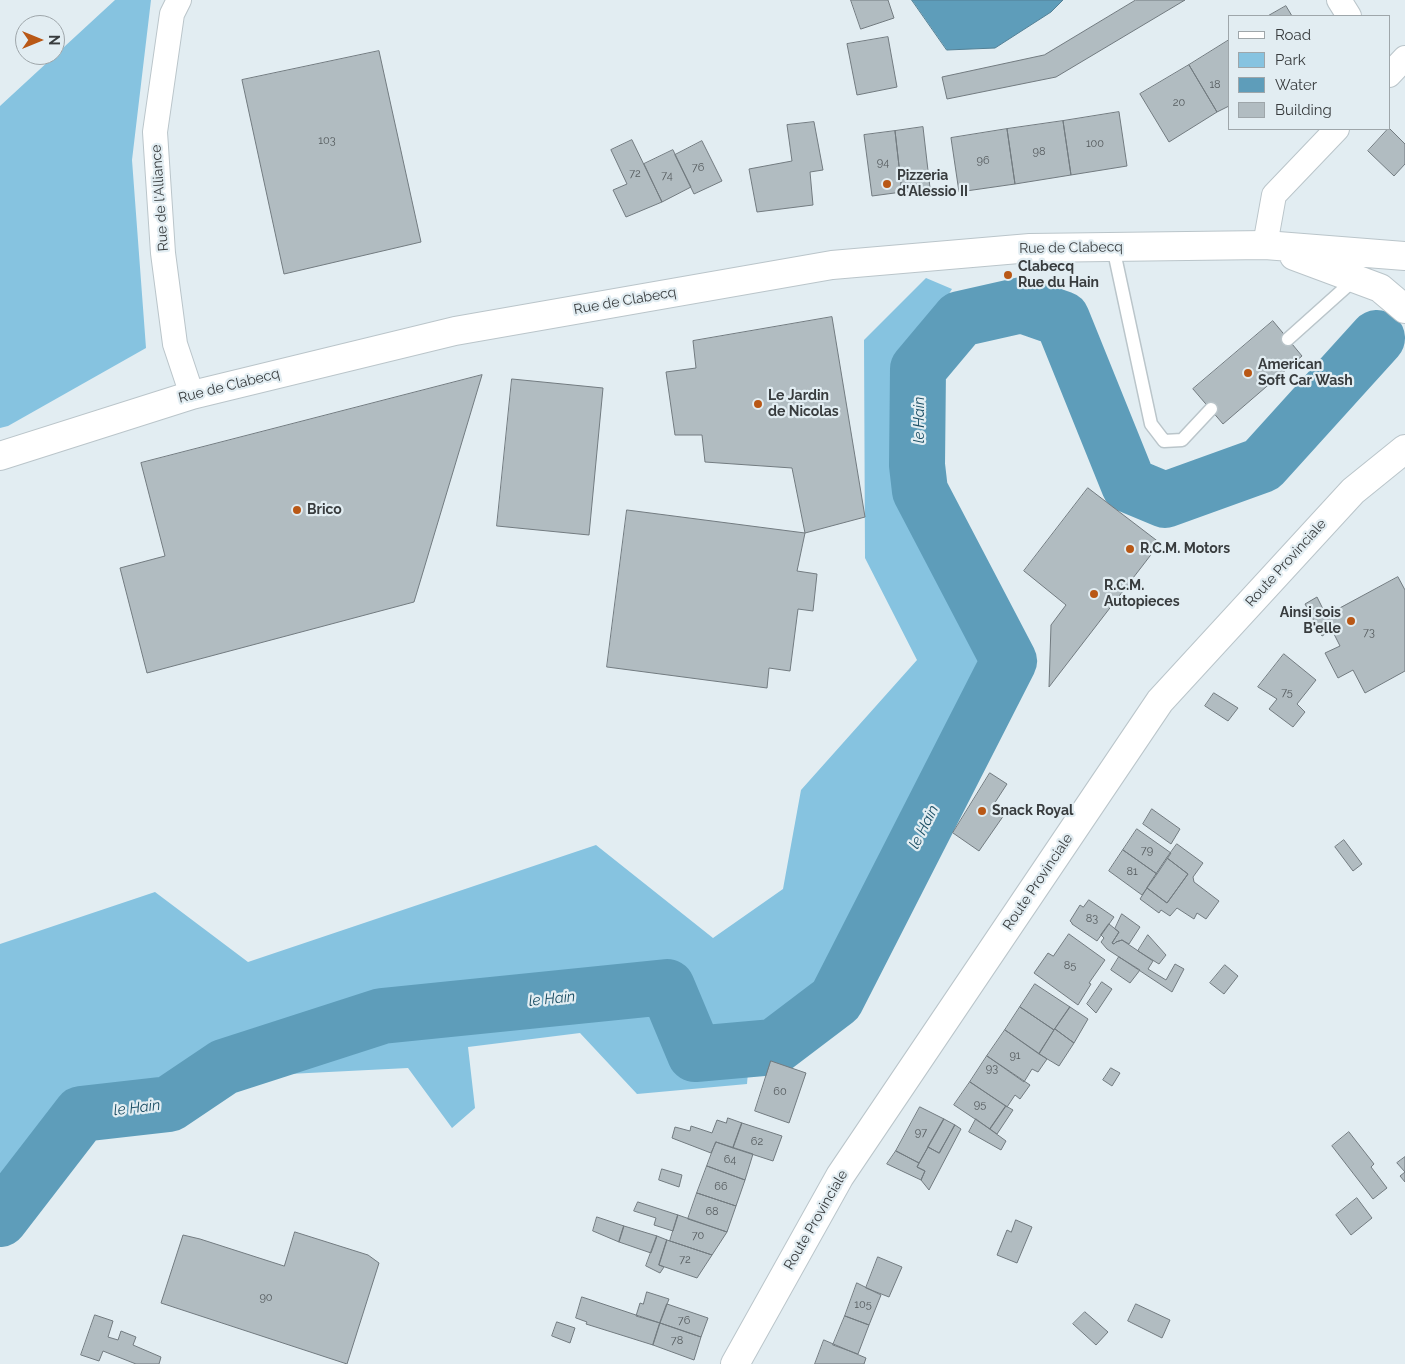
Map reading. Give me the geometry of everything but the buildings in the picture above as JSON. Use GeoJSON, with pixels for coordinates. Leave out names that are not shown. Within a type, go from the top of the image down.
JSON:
{"type":"FeatureCollection","features":[{"type":"Feature","properties":{"kind":"street","name":"Rue de l'Alliance"},"geometry":{"type":"LineString","coordinates":[[179,0],[172,14],[155,132],[163,253],[175,344],[192,394]]}},
{"type":"Feature","properties":{"kind":"street"},"geometry":{"type":"LineString","coordinates":[[1339,0],[1348,15]]}},
{"type":"Feature","properties":{"kind":"street"},"geometry":{"type":"LineString","coordinates":[[1390,74],[1405,58]]}},
{"type":"Feature","properties":{"kind":"street"},"geometry":{"type":"LineString","coordinates":[[1265,245],[1274,195],[1336,130]]}},
{"type":"Feature","properties":{"kind":"street","name":"Rue de Clabecq"},"geometry":{"type":"LineString","coordinates":[[0,456],[192,394],[455,331],[832,265],[1030,248],[1113,246],[1265,245],[1405,256]]}},
{"type":"Feature","properties":{"kind":"street","name":"Rue de Clabecq"},"geometry":{"type":"LineString","coordinates":[[1265,245],[1380,288],[1405,309]]}},
{"type":"Feature","properties":{"kind":"street","name":"Route Provinciale"},"geometry":{"type":"LineString","coordinates":[[735,1364],[840,1176],[1160,701],[1353,491],[1405,449]]}},
{"type":"Feature","properties":{"kind":"lane"},"geometry":{"type":"LineString","coordinates":[[1113,246],[1151,424],[1164,442],[1182,440],[1211,409]]}},
{"type":"Feature","properties":{"kind":"lane"},"geometry":{"type":"LineString","coordinates":[[1288,339],[1355,279]]}},
{"type":"Feature","properties":{"kind":"green space"},"geometry":{"type":"Polygon","coordinates":[[[115,0],[151,0],[132,160],[146,348],[8,426],[0,428],[0,106],[44,65],[65,65],[65,46],[115,0]]]}},
{"type":"Feature","properties":{"kind":"green space"},"geometry":{"type":"Polygon","coordinates":[[[926,278],[952,289],[905,364],[908,487],[1001,634],[963,754],[826,975],[751,1035],[747,1084],[637,1094],[580,1033],[468,1047],[475,1108],[452,1128],[408,1068],[269,1075],[212,1049],[185,1082],[95,1095],[41,1132],[0,1180],[0,944],[155,892],[248,962],[596,845],[713,938],[783,889],[801,790],[917,660],[865,558],[864,340],[926,278]]]}},
{"type":"Feature","properties":{"kind":"water"},"geometry":{"type":"Polygon","coordinates":[[[912,0],[1063,0],[1051,12],[995,48],[947,50],[912,0]]]}},
{"type":"Feature","properties":{"kind":"waterway","name":"le Hain"},"geometry":{"type":"LineString","coordinates":[[0,1219],[81,1114],[169,1104],[224,1067],[382,1016],[667,987],[695,1054],[774,1047],[836,1000],[1009,661],[920,491],[917,465],[918,369],[960,319],[1022,305],[1062,319],[1129,485],[1165,500],[1262,465],[1377,338]]}},
{"type":"Feature","properties":{"kind":"place","name":"Pizzeria d'Alessio II"},"geometry":{"type":"Point","coordinates":[887,184]}},
{"type":"Feature","properties":{"kind":"place","name":"Clabecq Rue du Hain"},"geometry":{"type":"Point","coordinates":[1008,275]}},
{"type":"Feature","properties":{"kind":"place","name":"American Soft Car Wash"},"geometry":{"type":"Point","coordinates":[1248,373]}},
{"type":"Feature","properties":{"kind":"place","name":"Le Jardin de Nicolas"},"geometry":{"type":"Point","coordinates":[758,404]}},
{"type":"Feature","properties":{"kind":"place","name":"Brico"},"geometry":{"type":"Point","coordinates":[297,510]}},
{"type":"Feature","properties":{"kind":"place","name":"R.C.M. Motors"},"geometry":{"type":"Point","coordinates":[1130,549]}},
{"type":"Feature","properties":{"kind":"place","name":"R.C.M. Autopieces"},"geometry":{"type":"Point","coordinates":[1094,594]}},
{"type":"Feature","properties":{"kind":"place","name":"Ainsi sois B'elle"},"geometry":{"type":"Point","coordinates":[1351,621]}},
{"type":"Feature","properties":{"kind":"place","name":"Snack Royal"},"geometry":{"type":"Point","coordinates":[982,811]}}]}
